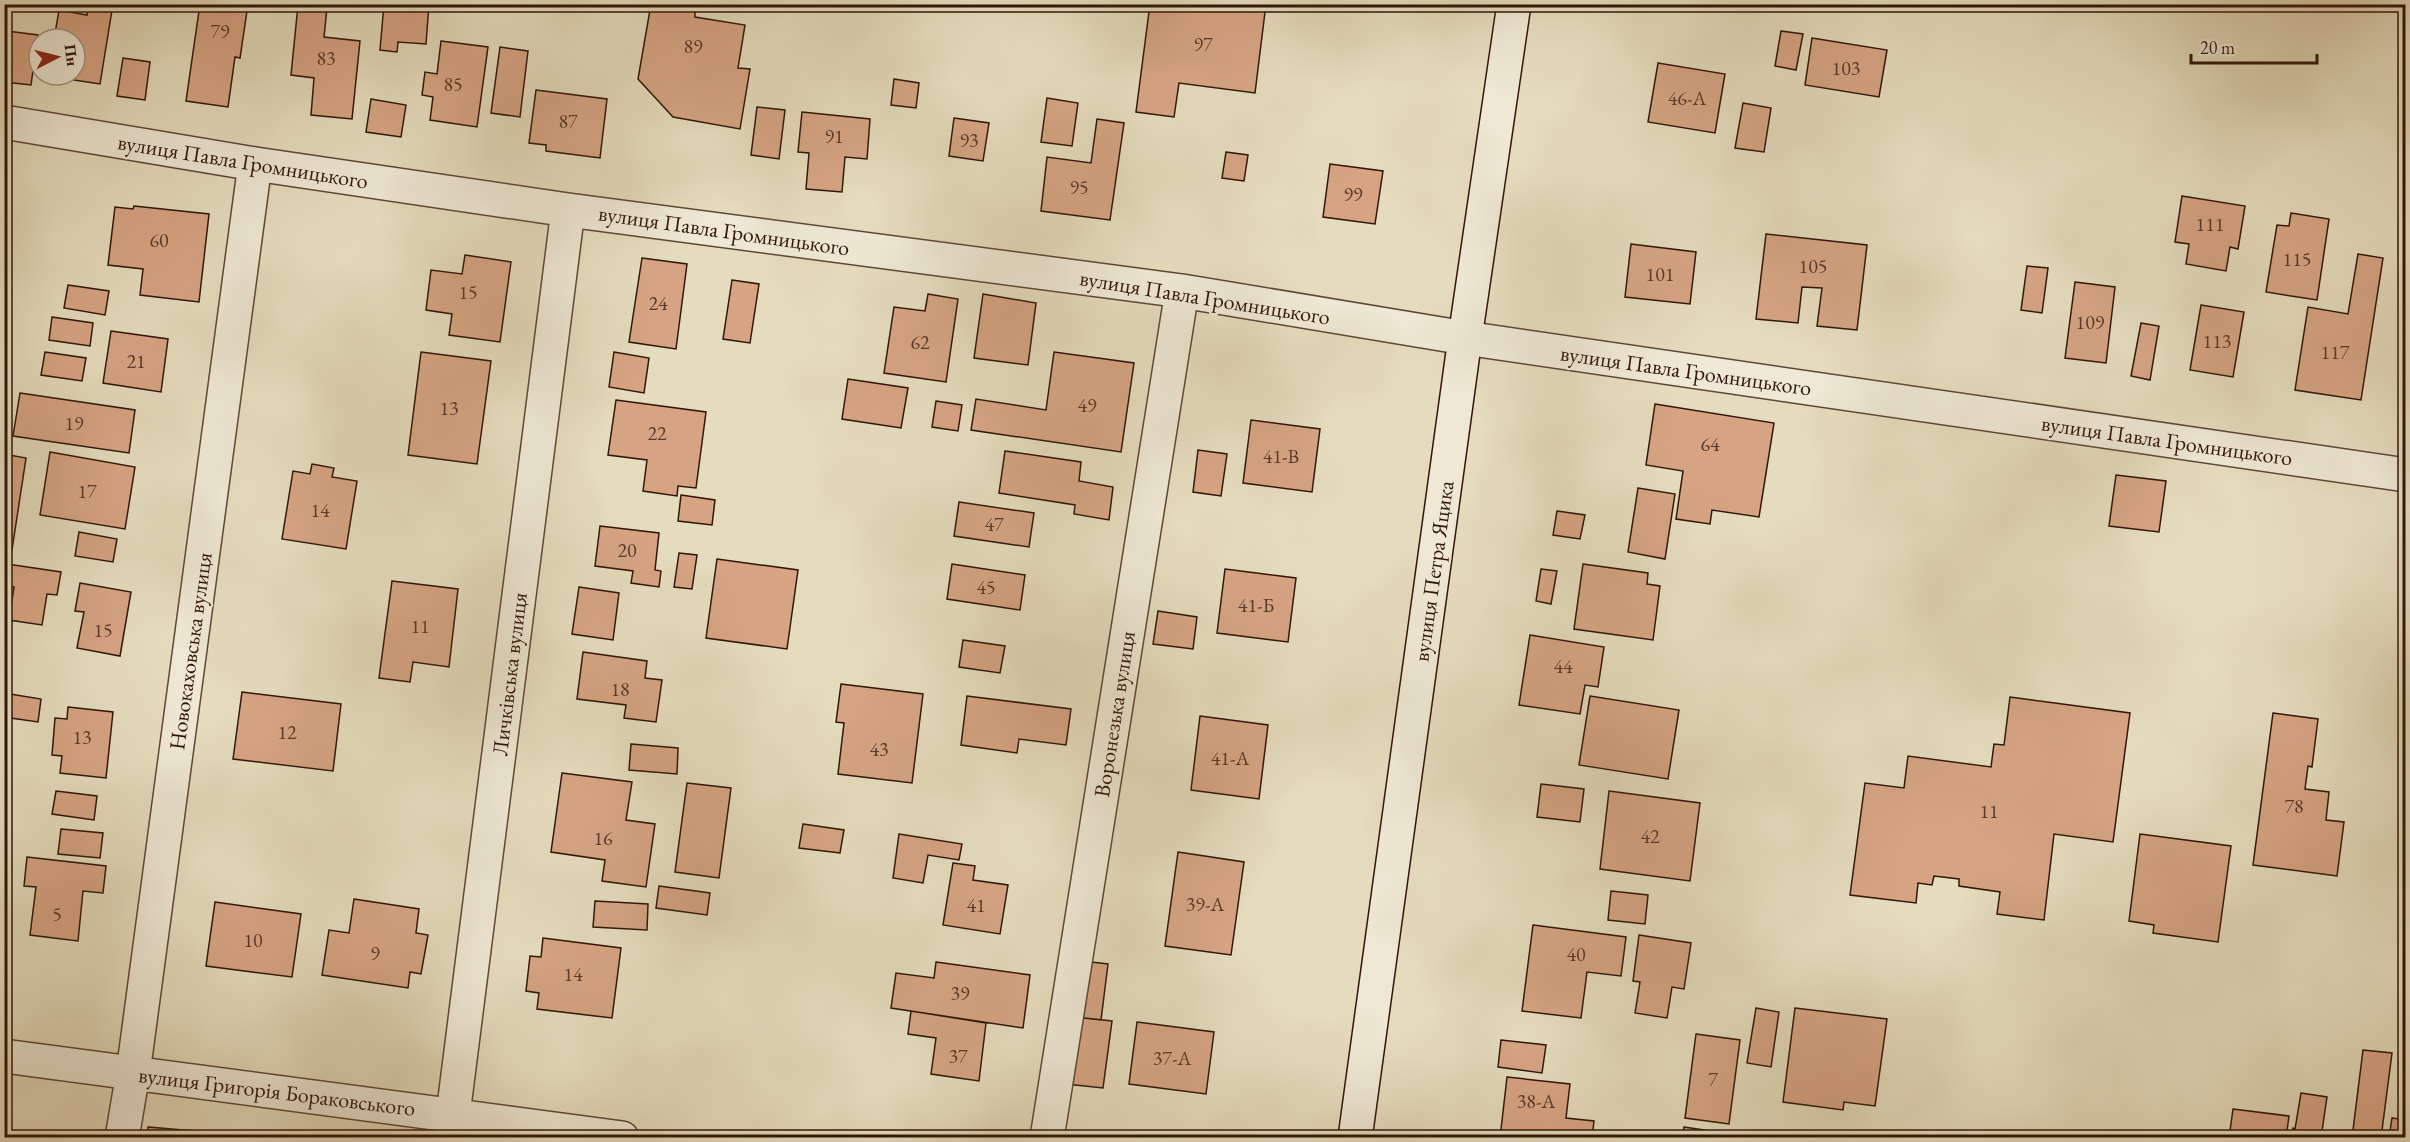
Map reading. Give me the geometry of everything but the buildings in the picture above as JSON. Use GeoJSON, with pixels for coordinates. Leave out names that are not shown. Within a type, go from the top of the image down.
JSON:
{"type":"FeatureCollection","features":[{"type":"Feature","properties":{"kind":"street","name":"вулиця Петра Яцика"},"geometry":{"type":"LineString","coordinates":[[1355,1137],[1465,338],[1514,4]]}},
{"type":"Feature","properties":{"kind":"street","name":"вулиця Павла Громницького"},"geometry":{"type":"LineString","coordinates":[[4,122],[255,164],[568,210],[1182,291],[1465,338],[2406,475]]}},
{"type":"Feature","properties":{"kind":"street","name":"Новокаховська вулиця"},"geometry":{"type":"LineString","coordinates":[[122,1137],[133,1073],[255,164]]}},
{"type":"Feature","properties":{"kind":"street","name":"Личківська вулиця"},"geometry":{"type":"LineString","coordinates":[[451,1125],[568,210]]}},
{"type":"Feature","properties":{"kind":"street","name":"Воронезька вулиця"},"geometry":{"type":"LineString","coordinates":[[1047,1137],[1182,291]]}},
{"type":"Feature","properties":{"kind":"street","name":"вулиця Григорія Бораковського"},"geometry":{"type":"LineString","coordinates":[[4,1056],[133,1073],[451,1125],[622,1137]]}}]}
